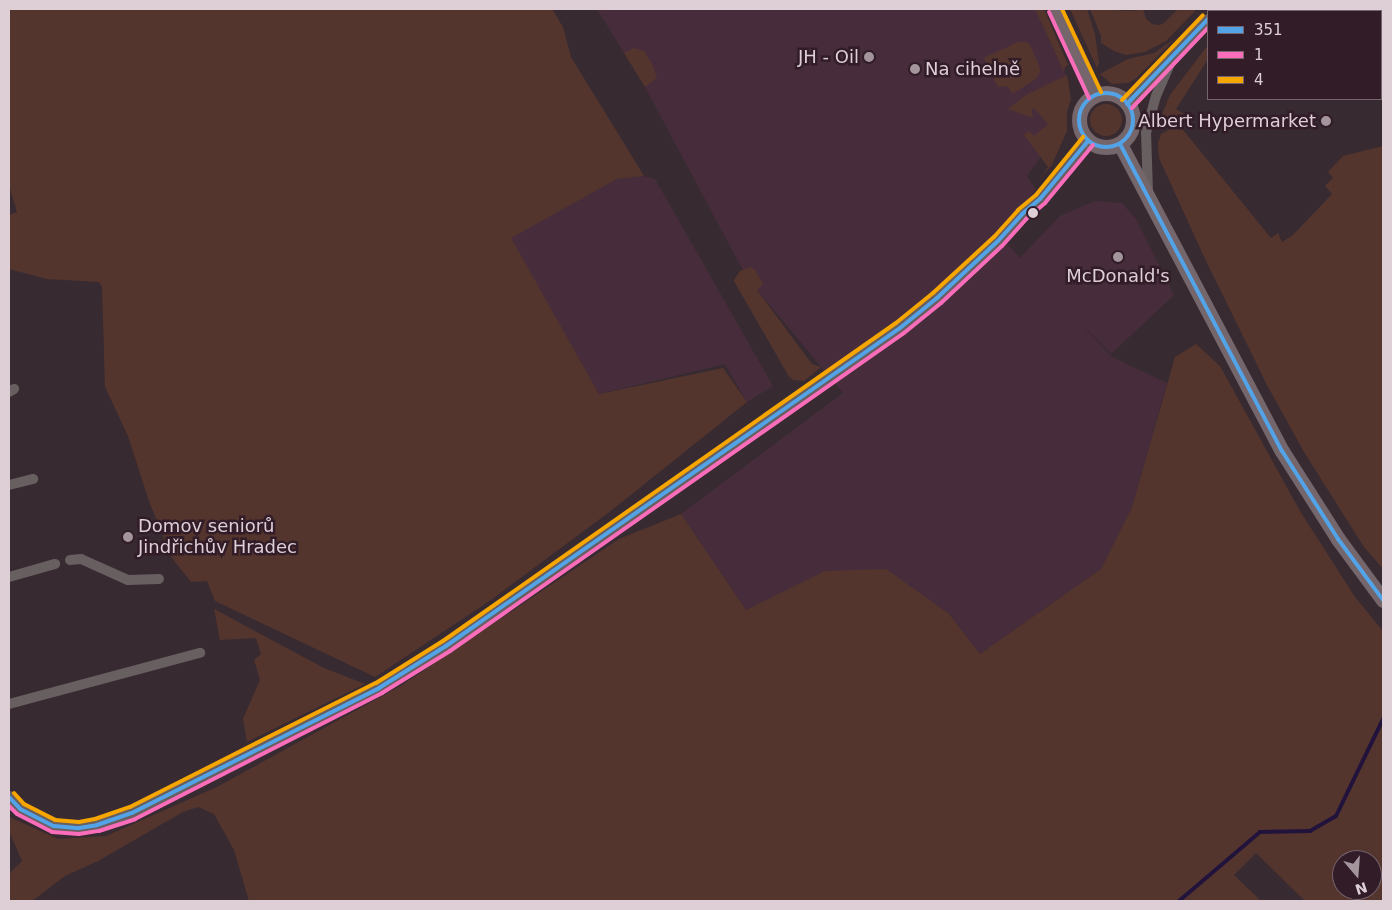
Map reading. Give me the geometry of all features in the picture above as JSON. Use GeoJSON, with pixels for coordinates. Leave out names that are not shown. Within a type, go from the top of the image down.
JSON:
{"type":"FeatureCollection","features":[{"type":"Feature","properties":{"kind":"main road"},"geometry":{"type":"LineString","coordinates":[[1055,9],[1095,95]]}},
{"type":"Feature","properties":{"kind":"main road"},"geometry":{"type":"LineString","coordinates":[[1112,94],[1128,104],[1133,118],[1132,125],[1130,132],[1120,144],[1100,147],[1088,141],[1080,128],[1080,112],[1083,105],[1095,95],[1112,94]]}},
{"type":"Feature","properties":{"kind":"main road"},"geometry":{"type":"LineString","coordinates":[[1120,144],[1282,451],[1338,539],[1383,600]]}},
{"type":"Feature","properties":{"kind":"street"},"geometry":{"type":"LineString","coordinates":[[1128,104],[1207,20]]}},
{"type":"Feature","properties":{"kind":"street"},"geometry":{"type":"LineString","coordinates":[[1149,198],[1146,133],[1156,96],[1173,57]]}},
{"type":"Feature","properties":{"kind":"street"},"geometry":{"type":"LineString","coordinates":[[9,797],[26,812],[54,826],[79,828],[97,825],[132,813],[379,688],[454,641],[900,328],[937,298],[998,241],[1022,214],[1040,199],[1088,141]]}},
{"type":"Feature","properties":{"kind":"street"},"geometry":{"type":"LineString","coordinates":[[9,485],[33,479]]}},
{"type":"Feature","properties":{"kind":"street"},"geometry":{"type":"LineString","coordinates":[[70,560],[81,559],[128,580],[159,579]]}},
{"type":"Feature","properties":{"kind":"street"},"geometry":{"type":"LineString","coordinates":[[9,577],[55,564]]}},
{"type":"Feature","properties":{"kind":"street"},"geometry":{"type":"LineString","coordinates":[[9,704],[200,653]]}},
{"type":"Feature","properties":{"kind":"shaded area"},"geometry":{"type":"Polygon","coordinates":[[[9,9],[552,9],[563,27],[571,57],[644,176],[617,179],[511,238],[599,394],[723,368],[747,402],[612,510],[491,600],[375,677],[215,601],[207,581],[191,582],[172,558],[149,501],[128,436],[105,387],[102,287],[99,282],[47,279],[9,269],[9,215],[17,212],[9,185],[9,9]]]}},
{"type":"Feature","properties":{"kind":"shaded area"},"geometry":{"type":"Polygon","coordinates":[[[597,9],[1035,9],[1066,76],[1062,127],[1027,176],[1036,190],[997,233],[1020,258],[1060,216],[1095,201],[1122,203],[1136,219],[1174,295],[1111,354],[1071,313],[1112,357],[1167,383],[1132,507],[1101,569],[980,654],[949,614],[825,571],[746,610],[681,514],[843,393],[747,278],[645,87],[597,9]]]}},
{"type":"Feature","properties":{"kind":"shaded area"},"geometry":{"type":"Polygon","coordinates":[[[1035,9],[1044,9],[1068,65],[1065,67],[1064,72],[1035,9]]]}},
{"type":"Feature","properties":{"kind":"shaded area"},"geometry":{"type":"Polygon","coordinates":[[[1070,9],[1087,9],[1095,34],[1099,63],[1097,68],[1070,9]]]}},
{"type":"Feature","properties":{"kind":"shaded area"},"geometry":{"type":"Polygon","coordinates":[[[1090,9],[1132,11],[1143,9],[1146,19],[1152,24],[1158,25],[1163,24],[1178,9],[1197,9],[1166,41],[1145,52],[1126,55],[1114,51],[1101,43],[1101,36],[1090,9]]]}},
{"type":"Feature","properties":{"kind":"shaded area"},"geometry":{"type":"Polygon","coordinates":[[[1176,38],[1135,79],[1128,83],[1112,84],[1100,74],[1128,59],[1154,53],[1176,38]]]}},
{"type":"Feature","properties":{"kind":"shaded area"},"geometry":{"type":"Polygon","coordinates":[[[1018,42],[1026,42],[1030,45],[1040,72],[1036,79],[1012,94],[1008,86],[998,87],[984,58],[1018,42]]]}},
{"type":"Feature","properties":{"kind":"shaded area"},"geometry":{"type":"Polygon","coordinates":[[[1207,46],[1207,61],[1176,109],[1184,114],[1170,127],[1161,127],[1162,114],[1170,95],[1207,46]]]}},
{"type":"Feature","properties":{"kind":"shaded area"},"geometry":{"type":"Polygon","coordinates":[[[634,48],[644,51],[652,64],[657,78],[645,87],[624,53],[634,48]]]}},
{"type":"Feature","properties":{"kind":"shaded area"},"geometry":{"type":"Polygon","coordinates":[[[1067,75],[1071,99],[1067,112],[1067,131],[1052,165],[1039,179],[1048,167],[1024,135],[1029,131],[1034,136],[1048,124],[1034,108],[1031,111],[1033,118],[1008,109],[1026,95],[1067,75]]]}},
{"type":"Feature","properties":{"kind":"shaded area"},"geometry":{"type":"Polygon","coordinates":[[[1106,104],[1118,108],[1122,120],[1118,132],[1106,136],[1094,132],[1090,120],[1094,108],[1106,104]]]}},
{"type":"Feature","properties":{"kind":"shaded area"},"geometry":{"type":"Polygon","coordinates":[[[1179,125],[1271,238],[1278,233],[1282,242],[1293,235],[1332,194],[1325,186],[1333,178],[1328,172],[1343,156],[1383,146],[1383,569],[1364,547],[1304,452],[1268,387],[1206,261],[1159,158],[1158,143],[1161,134],[1179,125]]]}},
{"type":"Feature","properties":{"kind":"shaded area"},"geometry":{"type":"Polygon","coordinates":[[[644,176],[655,179],[773,386],[747,402],[725,364],[599,394],[510,238],[617,179],[644,176]]]}},
{"type":"Feature","properties":{"kind":"shaded area"},"geometry":{"type":"Polygon","coordinates":[[[750,267],[755,270],[763,284],[757,290],[812,364],[821,367],[804,381],[793,380],[788,375],[735,283],[734,280],[740,271],[750,267]]]}},
{"type":"Feature","properties":{"kind":"shaded area"},"geometry":{"type":"Polygon","coordinates":[[[1196,344],[1220,366],[1300,511],[1355,597],[1383,631],[1383,901],[1305,901],[1256,853],[1234,875],[1261,901],[249,901],[234,850],[214,814],[198,807],[183,812],[98,861],[65,876],[32,901],[9,901],[9,874],[22,861],[9,831],[9,817],[58,839],[106,836],[217,787],[402,685],[619,539],[681,514],[746,610],[825,571],[886,569],[949,614],[980,654],[1101,569],[1132,507],[1175,357],[1196,344]]]}},
{"type":"Feature","properties":{"kind":"shaded area"},"geometry":{"type":"Polygon","coordinates":[[[214,609],[324,668],[365,684],[247,742],[243,719],[260,680],[254,660],[261,654],[256,638],[220,640],[214,609]]]}},
{"type":"Feature","properties":{"kind":"waterway"},"geometry":{"type":"LineString","coordinates":[[1179,901],[1260,832],[1310,831],[1336,816],[1383,719]]}},
{"type":"Feature","properties":{"kind":"transit line","name":"4"},"geometry":{"type":"LineString","coordinates":[[1062,9],[1101,92]]}},
{"type":"Feature","properties":{"kind":"transit line","name":"1"},"geometry":{"type":"LineString","coordinates":[[1049,12],[1089,98]]}},
{"type":"Feature","properties":{"kind":"transit line","name":"4"},"geometry":{"type":"LineString","coordinates":[[1122,100],[1203,15]]}},
{"type":"Feature","properties":{"kind":"transit line","name":"351"},"geometry":{"type":"LineString","coordinates":[[1127,104],[1207,20]]}},
{"type":"Feature","properties":{"kind":"transit line","name":"1"},"geometry":{"type":"LineString","coordinates":[[1132,108],[1207,29]]}},
{"type":"Feature","properties":{"kind":"transit line","name":"351"},"geometry":{"type":"LineString","coordinates":[[1101,93],[1111,93],[1121,97],[1129,105],[1133,120],[1129,135],[1121,143],[1111,147],[1101,147],[1091,143],[1083,135],[1079,125],[1079,115],[1083,105],[1091,97],[1101,93]]}},
{"type":"Feature","properties":{"kind":"transit line","name":"4"},"geometry":{"type":"LineString","coordinates":[[14,793],[24,804],[55,820],[79,822],[95,819],[130,807],[376,683],[443,641],[896,323],[933,293],[994,237],[1018,210],[1036,195],[1083,137]]}},
{"type":"Feature","properties":{"kind":"transit line","name":"351"},"geometry":{"type":"LineString","coordinates":[[9,797],[20,809],[54,826],[79,828],[97,825],[132,813],[379,688],[446,646],[900,328],[937,298],[998,241],[1022,214],[1040,199],[1088,141]]}},
{"type":"Feature","properties":{"kind":"transit line","name":"351"},"geometry":{"type":"LineString","coordinates":[[1120,144],[1282,451],[1338,539],[1383,600]]}},
{"type":"Feature","properties":{"kind":"transit line","name":"1"},"geometry":{"type":"LineString","coordinates":[[9,806],[17,814],[52,832],[79,834],[99,831],[135,819],[382,693],[450,651],[904,333],[941,303],[1002,246],[1026,219],[1045,203],[1093,145]]}},
{"type":"Feature","properties":{"kind":"place","name":"JH - Oil"},"geometry":{"type":"Point","coordinates":[869,57]}},
{"type":"Feature","properties":{"kind":"place","name":"Na cihelně"},"geometry":{"type":"Point","coordinates":[915,69]}},
{"type":"Feature","properties":{"kind":"place","name":"Albert Hypermarket"},"geometry":{"type":"Point","coordinates":[1326,121]}},
{"type":"Feature","properties":{"kind":"place","name":"McDonald's"},"geometry":{"type":"Point","coordinates":[1118,257]}},
{"type":"Feature","properties":{"kind":"place","name":"Domov seniorů Jindřichův Hradec"},"geometry":{"type":"Point","coordinates":[128,537]}}]}
